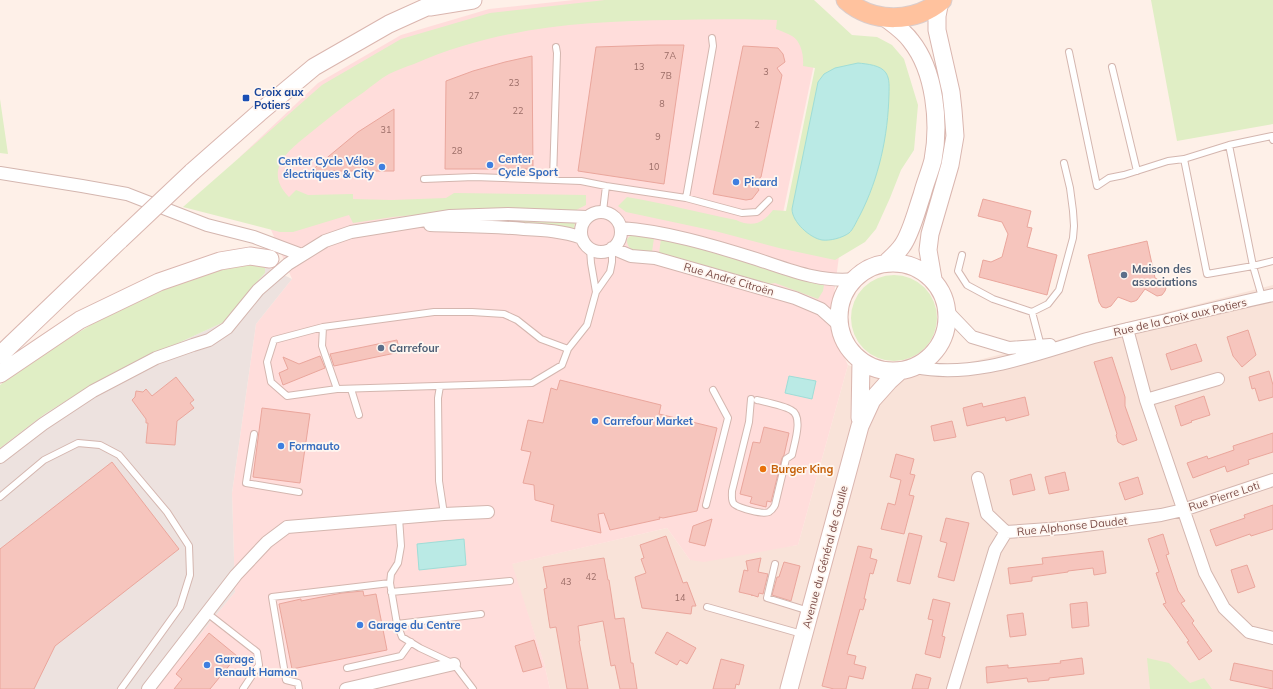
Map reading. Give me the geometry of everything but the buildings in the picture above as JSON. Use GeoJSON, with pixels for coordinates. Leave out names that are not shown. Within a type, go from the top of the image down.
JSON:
{"type":"FeatureCollection","features":[{"type":"Feature","properties":{"kind":"main road"},"geometry":{"type":"LineString","coordinates":[[0,355],[192,172],[314,67],[389,24],[442,0]]}},
{"type":"Feature","properties":{"kind":"main road"},"geometry":{"type":"LineString","coordinates":[[426,8],[473,0]]}},
{"type":"Feature","properties":{"kind":"main road"},"geometry":{"type":"LineString","coordinates":[[846,0],[866,13],[884,17],[899,18],[928,10],[941,1]]}},
{"type":"Feature","properties":{"kind":"main road"},"geometry":{"type":"LineString","coordinates":[[932,279],[928,250],[930,234],[950,165],[954,136],[951,92],[937,30],[937,16],[941,1]]}},
{"type":"Feature","properties":{"kind":"main road"},"geometry":{"type":"LineString","coordinates":[[884,17],[900,28],[912,41],[922,58],[929,77],[936,110],[932,161],[915,218],[903,245],[886,263]]}},
{"type":"Feature","properties":{"kind":"main road"},"geometry":{"type":"LineString","coordinates":[[0,374],[80,320],[159,282],[220,261],[250,256],[270,258]]}},
{"type":"Feature","properties":{"kind":"main road"},"geometry":{"type":"LineString","coordinates":[[886,263],[898,263],[911,266],[922,271],[932,279],[943,294],[948,311],[948,322],[941,344],[925,361],[907,369],[886,371],[873,367],[861,360],[851,351],[844,339],[840,326],[839,313],[841,301],[846,289],[854,279],[874,266],[886,263]]}},
{"type":"Feature","properties":{"kind":"main road","name":"Avenue du Général de Gaulle"},"geometry":{"type":"LineString","coordinates":[[860,426],[861,360]]}},
{"type":"Feature","properties":{"kind":"main road","name":"Avenue du Général de Gaulle"},"geometry":{"type":"LineString","coordinates":[[789,689],[860,426],[872,400],[889,380],[907,369]]}},
{"type":"Feature","properties":{"kind":"street"},"geometry":{"type":"LineString","coordinates":[[0,173],[127,194],[207,225],[254,236],[302,255]]}},
{"type":"Feature","properties":{"kind":"street"},"geometry":{"type":"LineString","coordinates":[[603,211],[615,217],[621,228],[620,240],[617,245],[601,252],[590,249],[585,244],[582,238],[581,227],[587,217],[603,211]]}},
{"type":"Feature","properties":{"kind":"street"},"geometry":{"type":"LineString","coordinates":[[0,457],[43,424],[93,391],[156,358],[193,344],[209,340],[227,328],[258,290],[288,264],[325,242],[351,232],[457,216],[508,214],[587,217]]}},
{"type":"Feature","properties":{"kind":"street"},"geometry":{"type":"LineString","coordinates":[[407,224],[556,231],[572,234],[582,238]]}},
{"type":"Feature","properties":{"kind":"street"},"geometry":{"type":"LineString","coordinates":[[621,228],[658,233],[688,240],[808,275],[829,279],[854,279]]}},
{"type":"Feature","properties":{"kind":"street"},"geometry":{"type":"LineString","coordinates":[[254,236],[268,253],[270,258],[288,264]]}},
{"type":"Feature","properties":{"kind":"street","name":"Rue André Citroën"},"geometry":{"type":"LineString","coordinates":[[612,248],[631,256],[655,258],[795,298],[821,310],[840,326]]}},
{"type":"Feature","properties":{"kind":"street","name":"Rue de la Croix aux Potiers"},"geometry":{"type":"LineString","coordinates":[[907,369],[949,371],[987,366],[1042,354],[1127,329],[1268,296]]}},
{"type":"Feature","properties":{"kind":"street","name":"Rue de la Croix aux Potiers"},"geometry":{"type":"LineString","coordinates":[[948,311],[972,338],[1009,348],[1041,346],[1087,340]]}},
{"type":"Feature","properties":{"kind":"street","name":"Rue Pierre Loti"},"geometry":{"type":"LineString","coordinates":[[1127,329],[1146,400],[1183,510],[1273,480]]}},
{"type":"Feature","properties":{"kind":"street"},"geometry":{"type":"LineString","coordinates":[[1146,400],[1218,379]]}},
{"type":"Feature","properties":{"kind":"street"},"geometry":{"type":"LineString","coordinates":[[978,478],[987,514],[1006,532]]}},
{"type":"Feature","properties":{"kind":"street"},"geometry":{"type":"LineString","coordinates":[[1183,510],[1204,573],[1224,608],[1249,632],[1273,638]]}},
{"type":"Feature","properties":{"kind":"street","name":"Rue Alphonse Daudet"},"geometry":{"type":"LineString","coordinates":[[953,689],[995,550],[1006,532],[1110,523],[1183,510]]}},
{"type":"Feature","properties":{"kind":"street"},"geometry":{"type":"LineString","coordinates":[[148,689],[236,575],[267,542],[286,527],[444,514],[488,512]]}},
{"type":"Feature","properties":{"kind":"street"},"geometry":{"type":"LineString","coordinates":[[346,689],[454,664]]}},
{"type":"Feature","properties":{"kind":"lane"},"geometry":{"type":"LineString","coordinates":[[686,198],[713,46],[712,38]]}},
{"type":"Feature","properties":{"kind":"lane"},"geometry":{"type":"LineString","coordinates":[[553,179],[556,47]]}},
{"type":"Feature","properties":{"kind":"lane"},"geometry":{"type":"LineString","coordinates":[[1069,52],[1097,186],[1109,178],[1168,161],[1184,159],[1229,145],[1272,136],[1273,140]]}},
{"type":"Feature","properties":{"kind":"lane"},"geometry":{"type":"LineString","coordinates":[[1112,67],[1137,171]]}},
{"type":"Feature","properties":{"kind":"lane"},"geometry":{"type":"LineString","coordinates":[[1229,145],[1253,266],[1268,296]]}},
{"type":"Feature","properties":{"kind":"lane"},"geometry":{"type":"LineString","coordinates":[[1184,159],[1207,274],[1273,261]]}},
{"type":"Feature","properties":{"kind":"lane"},"geometry":{"type":"LineString","coordinates":[[962,255],[958,271],[967,285],[993,299],[1032,312],[1048,304],[1059,290],[1073,238],[1073,211],[1070,188],[1064,163]]}},
{"type":"Feature","properties":{"kind":"lane"},"geometry":{"type":"LineString","coordinates":[[424,178],[474,177],[581,181],[686,198],[742,213],[757,212],[769,200]]}},
{"type":"Feature","properties":{"kind":"lane"},"geometry":{"type":"LineString","coordinates":[[603,211],[606,186]]}},
{"type":"Feature","properties":{"kind":"lane"},"geometry":{"type":"LineString","coordinates":[[568,349],[541,339],[517,320],[504,314],[434,312],[323,327],[274,340],[267,362],[271,382],[287,396],[337,389],[532,383],[562,365],[568,349],[586,325],[596,292],[610,272],[612,248]]}},
{"type":"Feature","properties":{"kind":"lane"},"geometry":{"type":"LineString","coordinates":[[590,249],[596,292]]}},
{"type":"Feature","properties":{"kind":"lane"},"geometry":{"type":"LineString","coordinates":[[1032,312],[1041,346]]}},
{"type":"Feature","properties":{"kind":"lane"},"geometry":{"type":"LineString","coordinates":[[323,327],[322,346],[337,389]]}},
{"type":"Feature","properties":{"kind":"lane"},"geometry":{"type":"LineString","coordinates":[[440,386],[438,398],[439,480],[444,514]]}},
{"type":"Feature","properties":{"kind":"lane"},"geometry":{"type":"LineString","coordinates":[[351,389],[359,415]]}},
{"type":"Feature","properties":{"kind":"lane"},"geometry":{"type":"LineString","coordinates":[[706,505],[728,418],[713,390]]}},
{"type":"Feature","properties":{"kind":"lane"},"geometry":{"type":"LineString","coordinates":[[754,399],[792,410],[796,414],[798,421],[792,455],[786,459],[775,504],[773,509],[765,513],[741,508],[734,504],[732,499],[732,492],[754,399]]}},
{"type":"Feature","properties":{"kind":"lane"},"geometry":{"type":"LineString","coordinates":[[254,434],[246,483],[299,492]]}},
{"type":"Feature","properties":{"kind":"lane"},"geometry":{"type":"LineString","coordinates":[[0,497],[44,460],[78,444],[100,444],[120,455],[167,512],[189,546],[190,575],[180,607],[121,689]]}},
{"type":"Feature","properties":{"kind":"lane"},"geometry":{"type":"LineString","coordinates":[[399,518],[401,546],[398,563],[392,574],[390,583],[397,624],[402,637],[454,664],[473,689]]}},
{"type":"Feature","properties":{"kind":"lane"},"geometry":{"type":"LineString","coordinates":[[775,564],[767,598],[810,611]]}},
{"type":"Feature","properties":{"kind":"lane"},"geometry":{"type":"LineString","coordinates":[[392,592],[510,581]]}},
{"type":"Feature","properties":{"kind":"lane"},"geometry":{"type":"LineString","coordinates":[[299,689],[298,683],[286,680],[272,597],[390,583]]}},
{"type":"Feature","properties":{"kind":"lane"},"geometry":{"type":"LineString","coordinates":[[707,607],[803,634]]}},
{"type":"Feature","properties":{"kind":"lane"},"geometry":{"type":"LineString","coordinates":[[207,613],[257,652],[259,665],[243,689]]}},
{"type":"Feature","properties":{"kind":"lane"},"geometry":{"type":"LineString","coordinates":[[397,624],[481,614]]}},
{"type":"Feature","properties":{"kind":"lane"},"geometry":{"type":"LineString","coordinates":[[347,668],[401,656],[411,642]]}},
{"type":"Feature","properties":{"kind":"shaded area"},"geometry":{"type":"Polygon","coordinates":[[[574,0],[800,0],[818,45],[777,242],[839,256],[830,326],[848,365],[798,545],[704,562],[690,560],[667,528],[512,564],[544,663],[550,689],[155,689],[235,592],[232,493],[256,324],[292,279],[240,157],[318,83],[401,35],[489,9],[574,0]]]}},
{"type":"Feature","properties":{"kind":"shaded area"},"geometry":{"type":"Polygon","coordinates":[[[265,266],[292,279],[256,324],[232,493],[235,592],[155,689],[0,689],[0,448],[46,413],[113,373],[224,322],[255,283],[265,273],[265,266]]]}},
{"type":"Feature","properties":{"kind":"shaded area"},"geometry":{"type":"Polygon","coordinates":[[[1273,285],[1273,689],[550,689],[544,663],[511,564],[667,528],[690,560],[798,545],[848,365],[871,374],[898,379],[963,364],[1273,285]]]}},
{"type":"Feature","properties":{"kind":"green space"},"geometry":{"type":"Polygon","coordinates":[[[605,0],[814,0],[852,35],[877,37],[892,45],[904,59],[918,105],[914,150],[901,170],[876,229],[865,242],[835,260],[779,248],[715,231],[626,212],[618,206],[627,197],[736,220],[748,224],[761,221],[773,210],[786,211],[815,68],[803,66],[802,53],[798,41],[792,36],[776,29],[777,20],[700,19],[607,22],[542,28],[477,42],[398,70],[382,78],[341,108],[297,144],[284,157],[278,172],[278,180],[289,197],[296,190],[308,195],[353,194],[353,199],[392,200],[446,198],[454,193],[586,195],[586,205],[574,211],[471,210],[393,217],[353,223],[349,215],[293,232],[280,232],[183,207],[322,85],[401,39],[490,13],[605,0]]]}},
{"type":"Feature","properties":{"kind":"green space"},"geometry":{"type":"Polygon","coordinates":[[[1151,0],[1273,0],[1273,124],[1177,141],[1151,0]]]}},
{"type":"Feature","properties":{"kind":"green space"},"geometry":{"type":"Polygon","coordinates":[[[0,99],[8,154],[0,153],[0,99]]]}},
{"type":"Feature","properties":{"kind":"green space"},"geometry":{"type":"Polygon","coordinates":[[[516,219],[575,223],[574,229],[572,229],[466,220],[516,219]]]}},
{"type":"Feature","properties":{"kind":"green space"},"geometry":{"type":"Polygon","coordinates":[[[632,234],[654,238],[652,252],[639,251],[629,247],[627,244],[627,239],[632,234]]]}},
{"type":"Feature","properties":{"kind":"green space"},"geometry":{"type":"Polygon","coordinates":[[[661,239],[716,253],[824,285],[823,291],[818,299],[775,283],[762,285],[659,253],[661,239]]]}},
{"type":"Feature","properties":{"kind":"green space"},"geometry":{"type":"Polygon","coordinates":[[[253,263],[265,266],[265,273],[224,322],[113,373],[46,413],[0,448],[0,385],[21,369],[64,341],[132,302],[191,279],[253,263]]]}},
{"type":"Feature","properties":{"kind":"green space"},"geometry":{"type":"Polygon","coordinates":[[[894,275],[910,278],[918,282],[930,294],[934,302],[937,318],[934,334],[930,342],[918,354],[910,358],[894,361],[878,358],[870,354],[858,342],[854,334],[851,318],[854,302],[858,294],[870,282],[878,278],[894,275]]]}},
{"type":"Feature","properties":{"kind":"green space"},"geometry":{"type":"Polygon","coordinates":[[[1147,658],[1169,663],[1190,683],[1204,678],[1212,689],[1150,689],[1147,658]]]}},
{"type":"Feature","properties":{"kind":"water"},"geometry":{"type":"Polygon","coordinates":[[[858,63],[874,65],[881,68],[884,70],[888,78],[887,125],[881,156],[867,201],[850,232],[832,240],[817,239],[802,229],[795,219],[792,209],[818,82],[824,74],[835,68],[858,63]]]}},
{"type":"Feature","properties":{"kind":"water"},"geometry":{"type":"Polygon","coordinates":[[[789,376],[816,381],[812,399],[785,393],[789,376]]]}},
{"type":"Feature","properties":{"kind":"water"},"geometry":{"type":"Polygon","coordinates":[[[464,539],[466,565],[419,570],[417,544],[464,539]]]}},
{"type":"Feature","properties":{"kind":"place","name":"Croix aux Potiers"},"geometry":{"type":"Point","coordinates":[246,98]}},
{"type":"Feature","properties":{"kind":"place","name":"Center Cycle Sport"},"geometry":{"type":"Point","coordinates":[490,165]}},
{"type":"Feature","properties":{"kind":"place","name":"Center Cycle Vélos électriques & City"},"geometry":{"type":"Point","coordinates":[382,167]}},
{"type":"Feature","properties":{"kind":"place","name":"Picard"},"geometry":{"type":"Point","coordinates":[736,182]}},
{"type":"Feature","properties":{"kind":"place","name":"Maison des associations"},"geometry":{"type":"Point","coordinates":[1124,275]}},
{"type":"Feature","properties":{"kind":"place","name":"Carrefour"},"geometry":{"type":"Point","coordinates":[381,348]}},
{"type":"Feature","properties":{"kind":"place","name":"Carrefour Market"},"geometry":{"type":"Point","coordinates":[595,421]}},
{"type":"Feature","properties":{"kind":"place","name":"Formauto"},"geometry":{"type":"Point","coordinates":[281,446]}},
{"type":"Feature","properties":{"kind":"place","name":"Burger King"},"geometry":{"type":"Point","coordinates":[763,469]}},
{"type":"Feature","properties":{"kind":"place","name":"Garage du Centre"},"geometry":{"type":"Point","coordinates":[360,625]}},
{"type":"Feature","properties":{"kind":"place","name":"Garage Renault Hamon"},"geometry":{"type":"Point","coordinates":[207,665]}}]}
